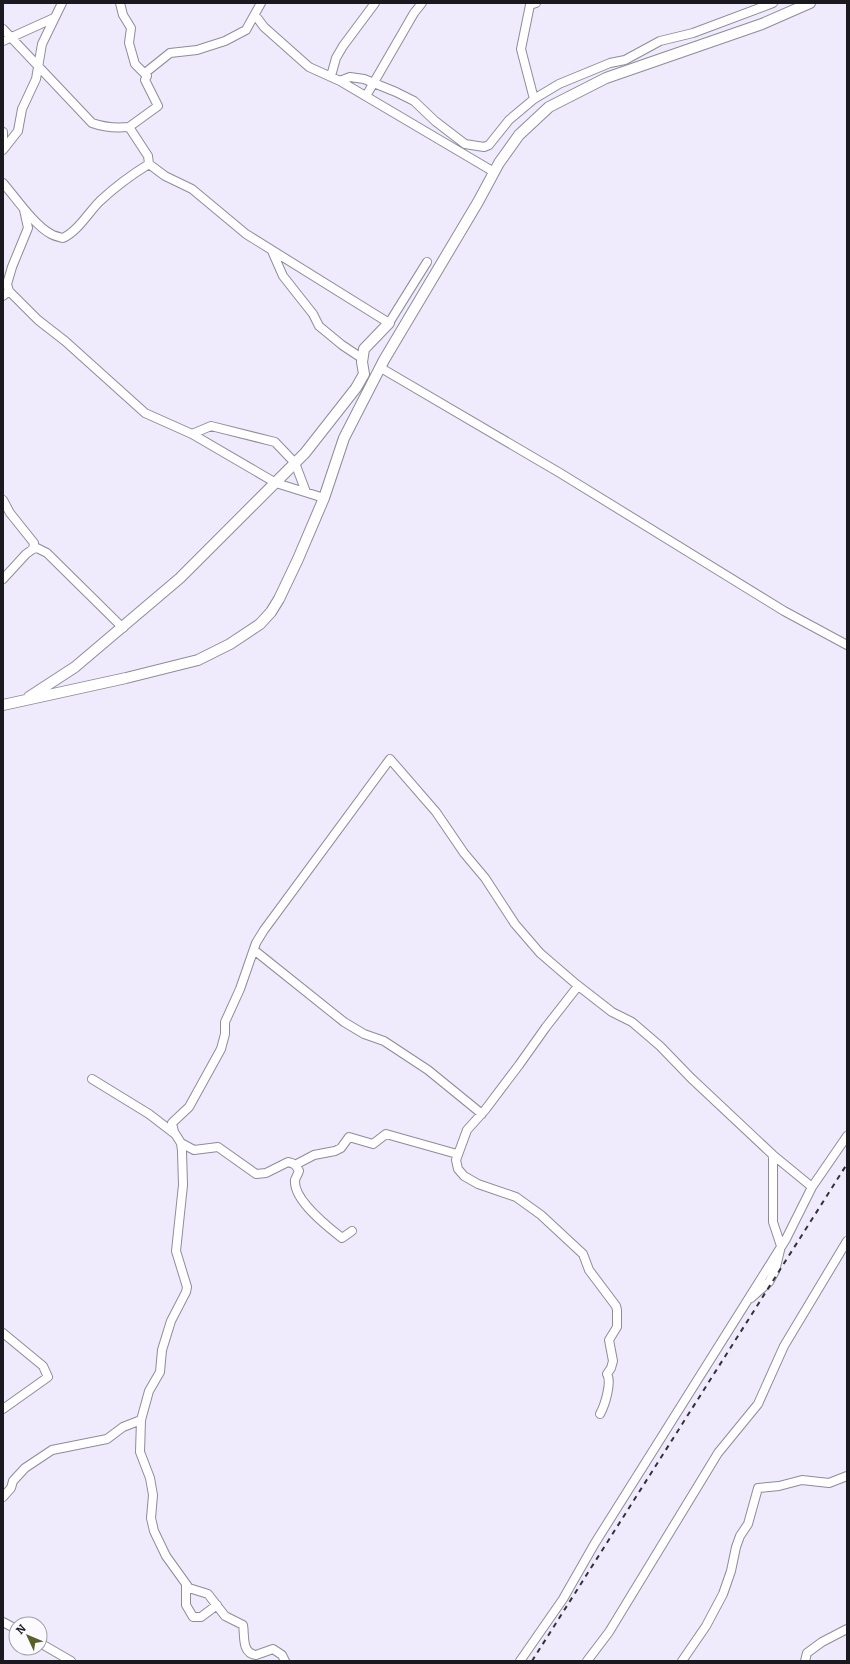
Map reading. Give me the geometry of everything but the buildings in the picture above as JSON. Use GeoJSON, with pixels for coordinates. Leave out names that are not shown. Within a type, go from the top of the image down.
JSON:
{"type":"FeatureCollection","features":[{"type":"Feature","properties":{"kind":"street"},"geometry":{"type":"LineString","coordinates":[[3,150],[18,131],[22,109],[32,90],[39,67],[42,44],[62,3]]}},
{"type":"Feature","properties":{"kind":"street"},"geometry":{"type":"LineString","coordinates":[[3,29],[7,40],[39,67],[92,122],[98,125],[119,128],[129,127],[158,106],[145,80],[147,76],[135,64],[129,43],[132,28],[123,15],[120,3]]}},
{"type":"Feature","properties":{"kind":"street"},"geometry":{"type":"LineString","coordinates":[[145,73],[170,53],[198,50],[224,41],[246,30],[261,3]]}},
{"type":"Feature","properties":{"kind":"street"},"geometry":{"type":"LineString","coordinates":[[331,76],[336,58],[343,46],[375,3]]}},
{"type":"Feature","properties":{"kind":"street"},"geometry":{"type":"LineString","coordinates":[[366,96],[414,13],[422,3]]}},
{"type":"Feature","properties":{"kind":"street"},"geometry":{"type":"LineString","coordinates":[[340,81],[350,77],[373,82],[414,101],[435,121],[465,144],[484,147],[489,145],[509,120],[534,99],[559,84],[610,63],[625,60],[660,41],[693,33],[773,3]]}},
{"type":"Feature","properties":{"kind":"street"},"geometry":{"type":"LineString","coordinates":[[3,705],[147,674],[198,660],[230,644],[260,624],[271,612],[298,559],[324,498],[344,438],[384,360],[478,202],[494,172],[519,135],[549,107],[606,78],[762,24],[810,3]]}},
{"type":"Feature","properties":{"kind":"street"},"geometry":{"type":"LineString","coordinates":[[529,6],[521,49],[534,99]]}},
{"type":"Feature","properties":{"kind":"street"},"geometry":{"type":"LineString","coordinates":[[757,10],[762,24]]}},
{"type":"Feature","properties":{"kind":"street"},"geometry":{"type":"LineString","coordinates":[[255,15],[264,26],[309,67],[340,81],[494,172]]}},
{"type":"Feature","properties":{"kind":"street"},"geometry":{"type":"LineString","coordinates":[[7,40],[54,18]]}},
{"type":"Feature","properties":{"kind":"street"},"geometry":{"type":"LineString","coordinates":[[129,127],[148,156],[149,164],[165,176],[192,189],[246,234],[389,322]]}},
{"type":"Feature","properties":{"kind":"street"},"geometry":{"type":"LineString","coordinates":[[3,132],[3,144]]}},
{"type":"Feature","properties":{"kind":"street"},"geometry":{"type":"LineString","coordinates":[[4,186],[24,210],[51,234],[63,238],[70,235],[99,202],[117,186],[149,164]]}},
{"type":"Feature","properties":{"kind":"street"},"geometry":{"type":"LineString","coordinates":[[24,210],[28,228],[8,278],[6,294],[65,341],[145,413],[192,434],[276,483],[324,498]]}},
{"type":"Feature","properties":{"kind":"street"},"geometry":{"type":"LineString","coordinates":[[272,250],[283,276],[313,314],[319,326],[342,345],[363,359]]}},
{"type":"Feature","properties":{"kind":"street"},"geometry":{"type":"LineString","coordinates":[[24,700],[75,667],[123,628],[180,578],[295,463],[356,388],[364,374],[364,349],[389,322],[427,262]]}},
{"type":"Feature","properties":{"kind":"street"},"geometry":{"type":"LineString","coordinates":[[381,368],[560,473],[784,611],[847,645]]}},
{"type":"Feature","properties":{"kind":"street"},"geometry":{"type":"LineString","coordinates":[[192,434],[211,426],[275,442],[295,463],[306,492]]}},
{"type":"Feature","properties":{"kind":"street"},"geometry":{"type":"LineString","coordinates":[[3,502],[10,514],[34,543],[33,549]]}},
{"type":"Feature","properties":{"kind":"street"},"geometry":{"type":"LineString","coordinates":[[3,579],[26,554],[33,549],[38,548],[47,553],[123,628]]}},
{"type":"Feature","properties":{"kind":"street"},"geometry":{"type":"LineString","coordinates":[[285,1661],[282,1655],[273,1649],[256,1655],[251,1654],[245,1644],[243,1625],[225,1616],[208,1594],[192,1589],[186,1585],[166,1556],[154,1532],[151,1518],[153,1495],[150,1488],[150,1478],[141,1459],[141,1420],[149,1391],[160,1372],[162,1350],[171,1321],[186,1292],[187,1287],[176,1251],[183,1185],[179,1139],[172,1128],[172,1124],[189,1107],[221,1048],[225,1034],[225,1022],[240,989],[254,950],[264,930],[390,759],[436,812],[464,853],[485,878],[515,924],[540,953],[578,986],[612,1012],[632,1022],[660,1046],[691,1078],[774,1155],[812,1187]]}},
{"type":"Feature","properties":{"kind":"street"},"geometry":{"type":"LineString","coordinates":[[254,950],[344,1022],[364,1034],[384,1041],[421,1066],[482,1114]]}},
{"type":"Feature","properties":{"kind":"street"},"geometry":{"type":"LineString","coordinates":[[578,986],[482,1114],[467,1130],[456,1160],[458,1169],[464,1176],[478,1184],[516,1197],[541,1214],[581,1251],[589,1270],[616,1306],[618,1319],[617,1327],[609,1340],[613,1362],[607,1374],[609,1378],[606,1402],[600,1414]]}},
{"type":"Feature","properties":{"kind":"street"},"geometry":{"type":"LineString","coordinates":[[92,1079],[149,1114],[194,1150],[218,1147],[256,1174],[266,1173],[288,1162],[296,1165],[299,1171],[295,1181],[299,1195],[319,1221],[342,1238],[352,1231]]}},
{"type":"Feature","properties":{"kind":"street"},"geometry":{"type":"LineString","coordinates":[[296,1165],[314,1155],[335,1151],[341,1148],[349,1137],[372,1144],[386,1134],[457,1154]]}},
{"type":"Feature","properties":{"kind":"street"},"geometry":{"type":"LineString","coordinates":[[520,1661],[564,1599],[596,1543],[781,1246],[812,1187],[847,1136]]}},
{"type":"Feature","properties":{"kind":"street"},"geometry":{"type":"LineString","coordinates":[[774,1155],[773,1222],[781,1246]]}},
{"type":"Feature","properties":{"kind":"street"},"geometry":{"type":"LineString","coordinates":[[587,1661],[608,1632],[715,1458],[758,1404],[784,1346],[847,1241]]}},
{"type":"Feature","properties":{"kind":"street"},"geometry":{"type":"LineString","coordinates":[[3,1333],[43,1366],[48,1377],[3,1409]]}},
{"type":"Feature","properties":{"kind":"street"},"geometry":{"type":"LineString","coordinates":[[3,1497],[11,1488],[13,1481],[25,1468],[52,1450],[107,1439],[124,1428],[141,1420]]}},
{"type":"Feature","properties":{"kind":"street"},"geometry":{"type":"LineString","coordinates":[[682,1661],[706,1626],[723,1594],[731,1571],[736,1547],[740,1536],[748,1524],[758,1488],[779,1486],[802,1480],[829,1483],[847,1476]]}},
{"type":"Feature","properties":{"kind":"street"},"geometry":{"type":"LineString","coordinates":[[186,1585],[186,1606],[193,1617],[201,1617],[217,1605]]}},
{"type":"Feature","properties":{"kind":"street"},"geometry":{"type":"LineString","coordinates":[[806,1661],[807,1653],[822,1642],[847,1629]]}},
{"type":"Feature","properties":{"kind":"street"},"geometry":{"type":"LineString","coordinates":[[48,1648],[71,1661]]}},
{"type":"Feature","properties":{"kind":"railway"},"geometry":{"type":"LineString","coordinates":[[532,1661],[847,1164]]}}]}
